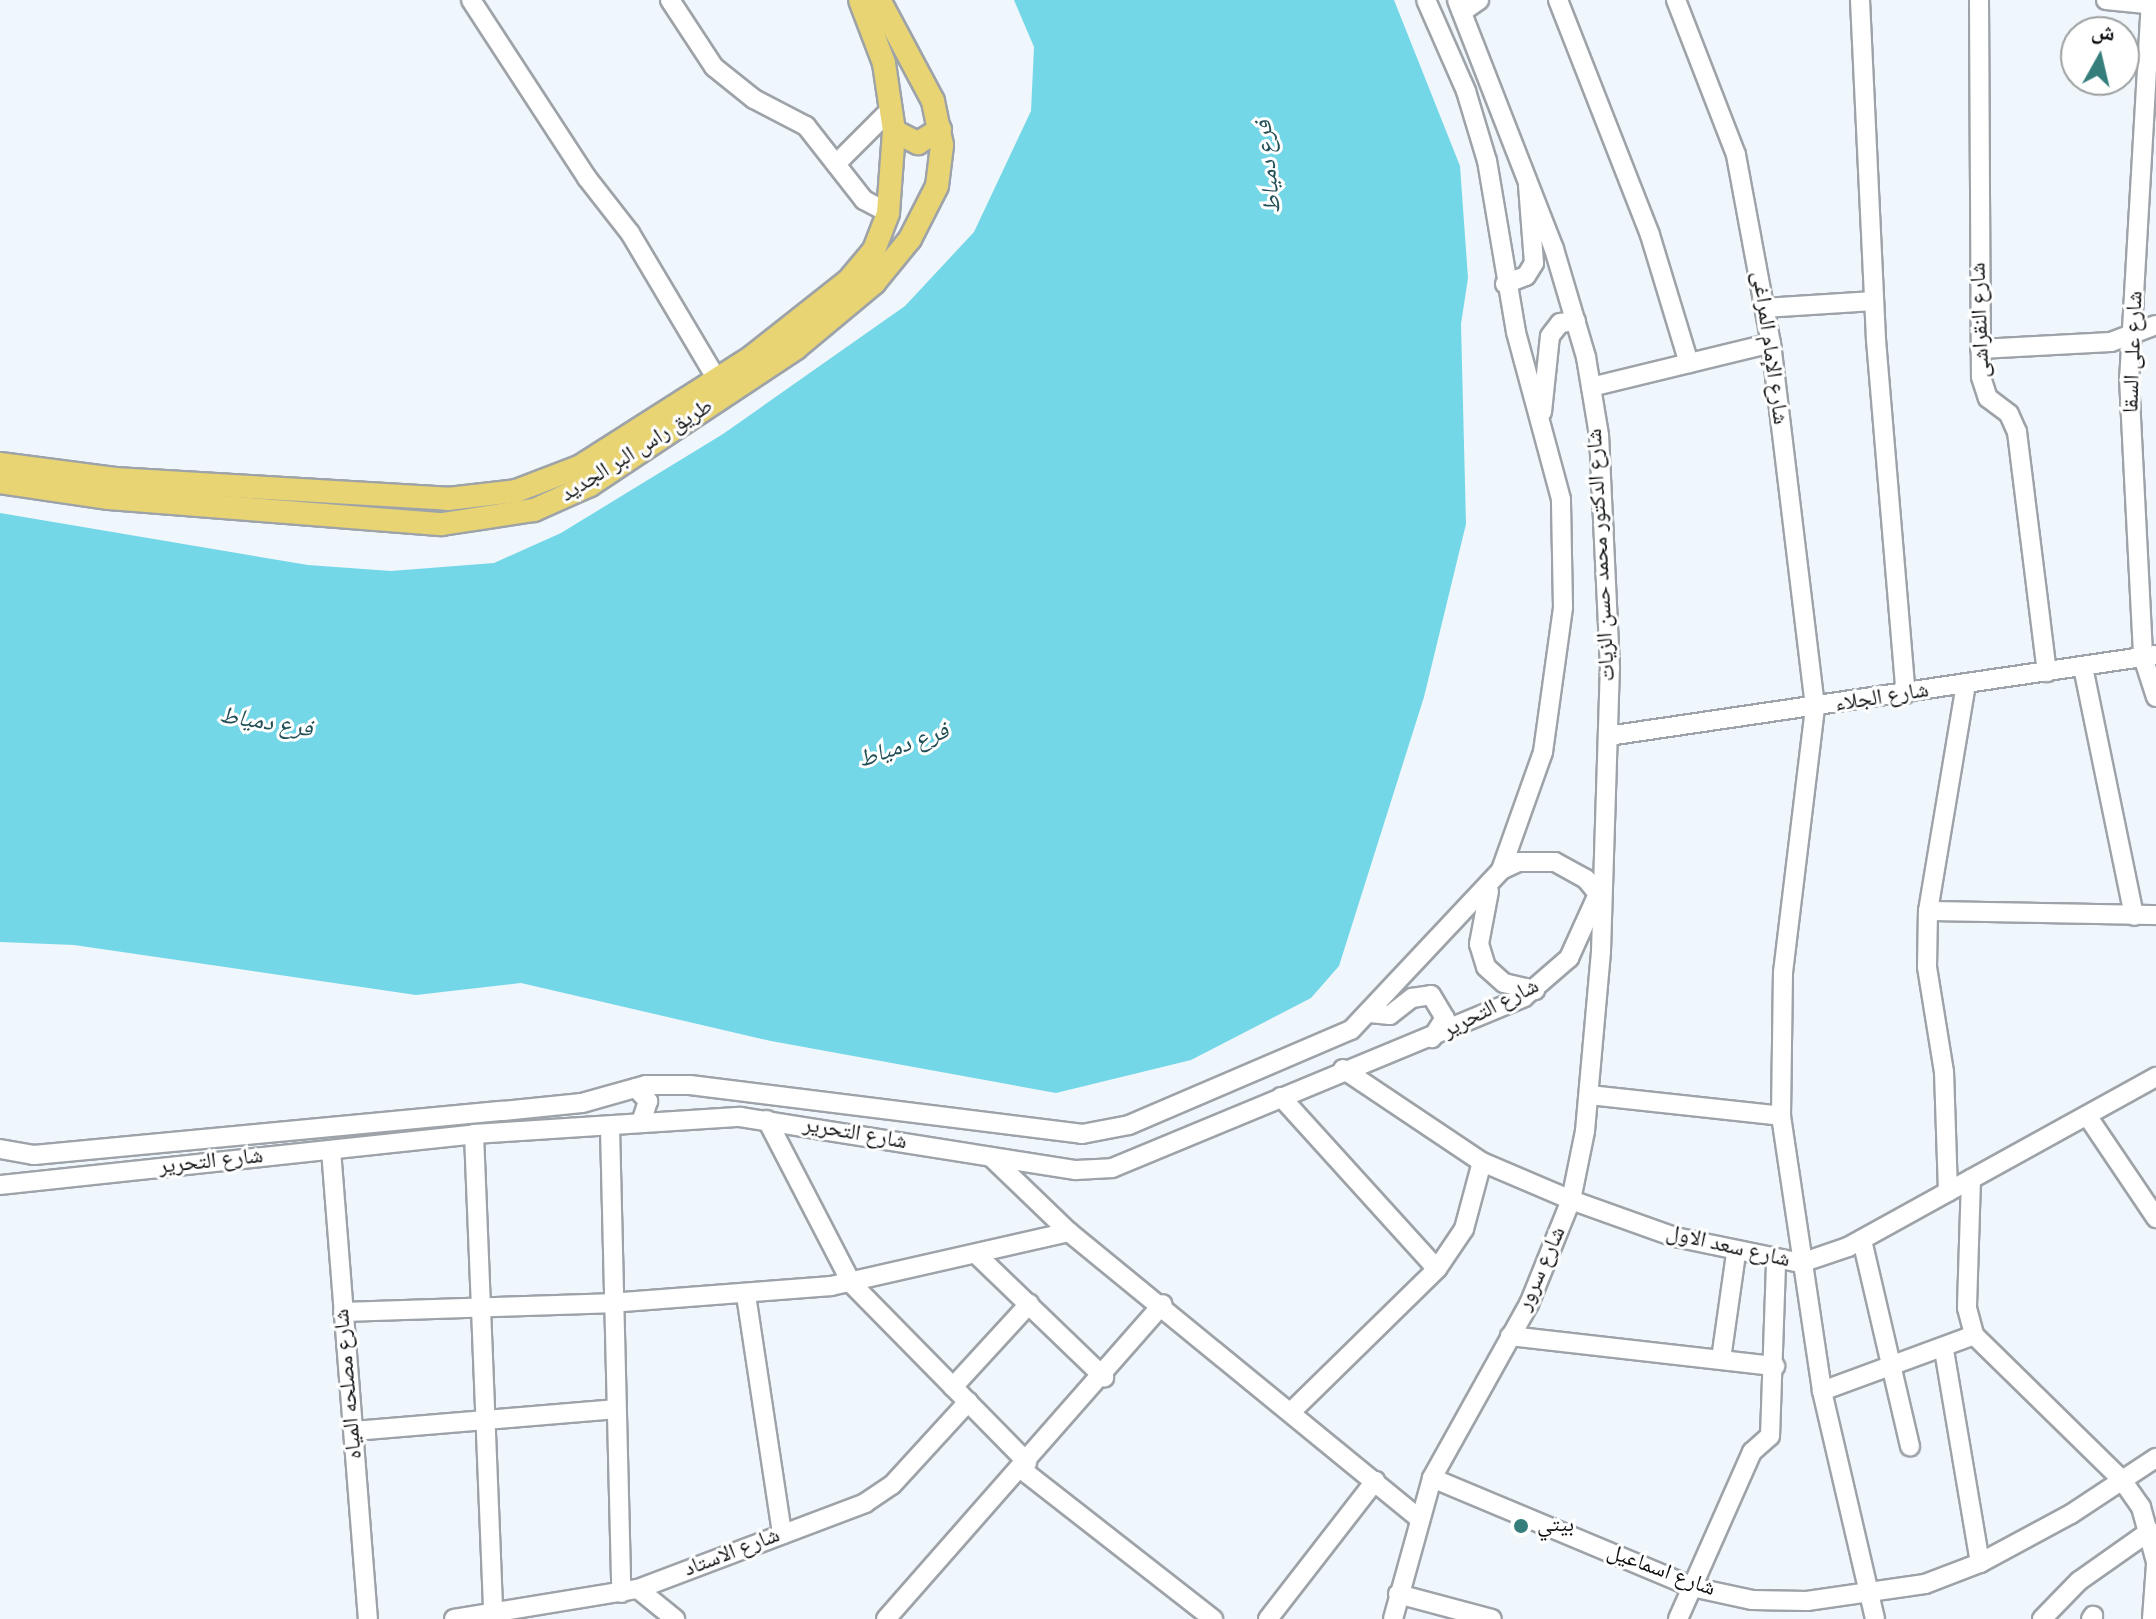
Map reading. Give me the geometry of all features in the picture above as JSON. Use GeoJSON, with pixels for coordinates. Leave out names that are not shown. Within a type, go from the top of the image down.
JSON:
{"type":"FeatureCollection","features":[{"type":"Feature","properties":{"kind":"main road","name":"طريق راس البر الجديد"},"geometry":{"type":"LineString","coordinates":[[0,482],[192,493],[448,499],[504,493],[579,467],[718,381],[855,274],[874,250],[888,213],[894,131],[884,63],[860,0]]}},
{"type":"Feature","properties":{"kind":"main road","name":"طريق راس البر الجديد"},"geometry":{"type":"LineString","coordinates":[[0,464],[192,493],[442,524],[503,518],[563,499],[804,342],[881,277],[920,223],[937,186],[940,129],[928,89],[879,0]]}},
{"type":"Feature","properties":{"kind":"main road"},"geometry":{"type":"LineString","coordinates":[[894,131],[918,143],[940,129]]}},
{"type":"Feature","properties":{"kind":"main road"},"geometry":{"type":"LineString","coordinates":[[888,213],[905,212],[920,223]]}},
{"type":"Feature","properties":{"kind":"street"},"geometry":{"type":"LineString","coordinates":[[471,0],[587,178],[630,233],[718,381]]}},
{"type":"Feature","properties":{"kind":"street"},"geometry":{"type":"LineString","coordinates":[[670,0],[714,67],[754,99],[806,126],[864,200],[888,213]]}},
{"type":"Feature","properties":{"kind":"street","name":"شارع الدكتور محمد حسن الزيات"},"geometry":{"type":"LineString","coordinates":[[1426,0],[1478,126],[1505,284],[1561,499],[1563,607],[1543,752],[1496,877]]}},
{"type":"Feature","properties":{"kind":"street"},"geometry":{"type":"LineString","coordinates":[[1460,6],[1479,0]]}},
{"type":"Feature","properties":{"kind":"street"},"geometry":{"type":"LineString","coordinates":[[1558,0],[1650,235],[1689,363]]}},
{"type":"Feature","properties":{"kind":"street","name":"شارع الإمام المراغى"},"geometry":{"type":"LineString","coordinates":[[1676,0],[1736,155],[1771,343],[1815,708],[1787,928],[1781,1116],[1822,1391],[1865,1596],[1875,1619]]}},
{"type":"Feature","properties":{"kind":"street"},"geometry":{"type":"LineString","coordinates":[[1860,0],[1873,301],[1906,694]]}},
{"type":"Feature","properties":{"kind":"street","name":"شارع النقراشى"},"geometry":{"type":"LineString","coordinates":[[1979,0],[1980,349],[1983,388],[2009,414],[2017,432],[2047,672]]}},
{"type":"Feature","properties":{"kind":"street"},"geometry":{"type":"LineString","coordinates":[[2106,0],[2153,3]]}},
{"type":"Feature","properties":{"kind":"street","name":"شارع على السقا"},"geometry":{"type":"LineString","coordinates":[[2153,3],[2146,163],[2131,338],[2150,656],[2156,697]]}},
{"type":"Feature","properties":{"kind":"street","name":"شارع الدكتور محمد حسن الزيات"},"geometry":{"type":"LineString","coordinates":[[1460,6],[1529,177],[1576,321],[1591,387],[1607,560],[1608,736],[1598,894]]}},
{"type":"Feature","properties":{"kind":"street"},"geometry":{"type":"LineString","coordinates":[[836,164],[892,108]]}},
{"type":"Feature","properties":{"kind":"street"},"geometry":{"type":"LineString","coordinates":[[1505,284],[1526,276],[1534,263],[1529,177]]}},
{"type":"Feature","properties":{"kind":"street"},"geometry":{"type":"LineString","coordinates":[[1765,308],[1873,301]]}},
{"type":"Feature","properties":{"kind":"street"},"geometry":{"type":"LineString","coordinates":[[1541,414],[1550,336],[1560,323],[1576,321]]}},
{"type":"Feature","properties":{"kind":"street"},"geometry":{"type":"LineString","coordinates":[[1980,349],[2131,338],[2156,325]]}},
{"type":"Feature","properties":{"kind":"street"},"geometry":{"type":"LineString","coordinates":[[1591,387],[1771,343]]}},
{"type":"Feature","properties":{"kind":"street","name":"شارع الجلاء"},"geometry":{"type":"LineString","coordinates":[[1608,736],[1815,708],[2150,656]]}},
{"type":"Feature","properties":{"kind":"street"},"geometry":{"type":"LineString","coordinates":[[2083,667],[2134,916]]}},
{"type":"Feature","properties":{"kind":"street"},"geometry":{"type":"LineString","coordinates":[[1948,1192],[1944,1072],[1927,967],[1928,911],[1966,685]]}},
{"type":"Feature","properties":{"kind":"street"},"geometry":{"type":"LineString","coordinates":[[1535,990],[1504,983],[1481,956],[1496,877],[1518,862],[1555,862],[1586,879],[1598,894]]}},
{"type":"Feature","properties":{"kind":"street","name":"شارع التحرير"},"geometry":{"type":"LineString","coordinates":[[0,1149],[34,1155],[582,1103],[636,1088],[702,1087],[1082,1134],[1129,1125],[1351,1030],[1496,877]]}},
{"type":"Feature","properties":{"kind":"street","name":"شارع التحرير"},"geometry":{"type":"LineString","coordinates":[[0,1185],[474,1134],[610,1128],[704,1118],[767,1120],[991,1157],[1112,1168],[1146,1159],[1343,1069],[1431,1040],[1535,990],[1569,958],[1598,894]]}},
{"type":"Feature","properties":{"kind":"street","name":"شارع سرور"},"geometry":{"type":"LineString","coordinates":[[1393,1619],[1418,1518],[1432,1478],[1546,1270],[1571,1200],[1589,1095],[1601,951],[1598,894]]}},
{"type":"Feature","properties":{"kind":"street"},"geometry":{"type":"LineString","coordinates":[[1928,911],[2156,915]]}},
{"type":"Feature","properties":{"kind":"street"},"geometry":{"type":"LineString","coordinates":[[1370,1013],[1390,1015],[1412,998],[1431,995],[1445,1018],[1431,1040]]}},
{"type":"Feature","properties":{"kind":"street","name":"شارع سعد الاول"},"geometry":{"type":"LineString","coordinates":[[1343,1069],[1482,1162],[1571,1200],[1736,1253],[1776,1262],[1801,1263],[1862,1240],[2156,1077]]}},
{"type":"Feature","properties":{"kind":"street"},"geometry":{"type":"LineString","coordinates":[[702,1087],[690,1101],[704,1118]]}},
{"type":"Feature","properties":{"kind":"street"},"geometry":{"type":"LineString","coordinates":[[636,1088],[648,1101],[641,1123]]}},
{"type":"Feature","properties":{"kind":"street"},"geometry":{"type":"LineString","coordinates":[[1589,1095],[1781,1116]]}},
{"type":"Feature","properties":{"kind":"street"},"geometry":{"type":"LineString","coordinates":[[1281,1097],[1437,1269]]}},
{"type":"Feature","properties":{"kind":"street"},"geometry":{"type":"LineString","coordinates":[[2088,1117],[2156,1218]]}},
{"type":"Feature","properties":{"kind":"street"},"geometry":{"type":"LineString","coordinates":[[767,1120],[852,1284],[968,1402],[1024,1466],[1213,1619]]}},
{"type":"Feature","properties":{"kind":"street"},"geometry":{"type":"LineString","coordinates":[[610,1128],[610,1303],[614,1409],[630,1591],[675,1619]]}},
{"type":"Feature","properties":{"kind":"street"},"geometry":{"type":"LineString","coordinates":[[474,1134],[493,1613]]}},
{"type":"Feature","properties":{"kind":"street","name":"شارع مصلحه المياه"},"geometry":{"type":"LineString","coordinates":[[331,1150],[368,1619]]}},
{"type":"Feature","properties":{"kind":"street"},"geometry":{"type":"LineString","coordinates":[[991,1157],[1069,1232],[1293,1410],[1418,1518]]}},
{"type":"Feature","properties":{"kind":"street"},"geometry":{"type":"LineString","coordinates":[[1293,1410],[1437,1269],[1464,1229],[1482,1162]]}},
{"type":"Feature","properties":{"kind":"street","name":"شارع التحرير"},"geometry":{"type":"LineString","coordinates":[[0,1176],[22,1182]]}},
{"type":"Feature","properties":{"kind":"street"},"geometry":{"type":"LineString","coordinates":[[1971,1179],[1967,1308],[1974,1335],[2122,1480],[2150,1531],[2156,1563],[2152,1619]]}},
{"type":"Feature","properties":{"kind":"street"},"geometry":{"type":"LineString","coordinates":[[343,1312],[610,1303],[746,1295],[852,1284],[1069,1232]]}},
{"type":"Feature","properties":{"kind":"street"},"geometry":{"type":"LineString","coordinates":[[1862,1240],[1910,1446]]}},
{"type":"Feature","properties":{"kind":"street"},"geometry":{"type":"LineString","coordinates":[[1721,1359],[1736,1253]]}},
{"type":"Feature","properties":{"kind":"street"},"geometry":{"type":"LineString","coordinates":[[976,1254],[1104,1377]]}},
{"type":"Feature","properties":{"kind":"street"},"geometry":{"type":"LineString","coordinates":[[1678,1619],[1752,1452],[1770,1436],[1775,1366],[1776,1262]]}},
{"type":"Feature","properties":{"kind":"street"},"geometry":{"type":"LineString","coordinates":[[746,1295],[782,1534]]}},
{"type":"Feature","properties":{"kind":"street"},"geometry":{"type":"LineString","coordinates":[[953,1387],[1029,1304]]}},
{"type":"Feature","properties":{"kind":"street"},"geometry":{"type":"LineString","coordinates":[[886,1619],[1104,1377],[1163,1304]]}},
{"type":"Feature","properties":{"kind":"street"},"geometry":{"type":"LineString","coordinates":[[1822,1391],[1944,1350],[1974,1335]]}},
{"type":"Feature","properties":{"kind":"street"},"geometry":{"type":"LineString","coordinates":[[1510,1336],[1775,1366]]}},
{"type":"Feature","properties":{"kind":"street"},"geometry":{"type":"LineString","coordinates":[[1944,1350],[1980,1563]]}},
{"type":"Feature","properties":{"kind":"street","name":"شارع الاستاد"},"geometry":{"type":"LineString","coordinates":[[454,1619],[630,1591],[865,1503],[892,1485],[968,1402]]}},
{"type":"Feature","properties":{"kind":"street"},"geometry":{"type":"LineString","coordinates":[[354,1431],[614,1409]]}},
{"type":"Feature","properties":{"kind":"street","name":"شارع اسماعيل"},"geometry":{"type":"LineString","coordinates":[[1432,1478],[1692,1587],[1752,1600],[1865,1596],[1980,1563],[2156,1458]]}},
{"type":"Feature","properties":{"kind":"street"},"geometry":{"type":"LineString","coordinates":[[1268,1619],[1375,1481]]}},
{"type":"Feature","properties":{"kind":"street"},"geometry":{"type":"LineString","coordinates":[[2042,1619],[2079,1581],[2150,1531]]}},
{"type":"Feature","properties":{"kind":"street"},"geometry":{"type":"LineString","coordinates":[[1398,1594],[1492,1619]]}},
{"type":"Feature","properties":{"kind":"water","name":"فرع دمياط"},"geometry":{"type":"Polygon","coordinates":[[[1014,0],[1394,0],[1460,166],[1468,278],[1461,324],[1466,524],[1424,697],[1339,966],[1311,998],[1191,1060],[1056,1093],[771,1041],[521,983],[416,995],[74,945],[0,942],[0,513],[308,565],[391,571],[494,563],[561,533],[723,434],[905,306],[974,232],[1031,111],[1034,47],[1014,0]]]}},
{"type":"Feature","properties":{"kind":"place","name":"بيتي"},"geometry":{"type":"Point","coordinates":[1521,1526]}}]}
